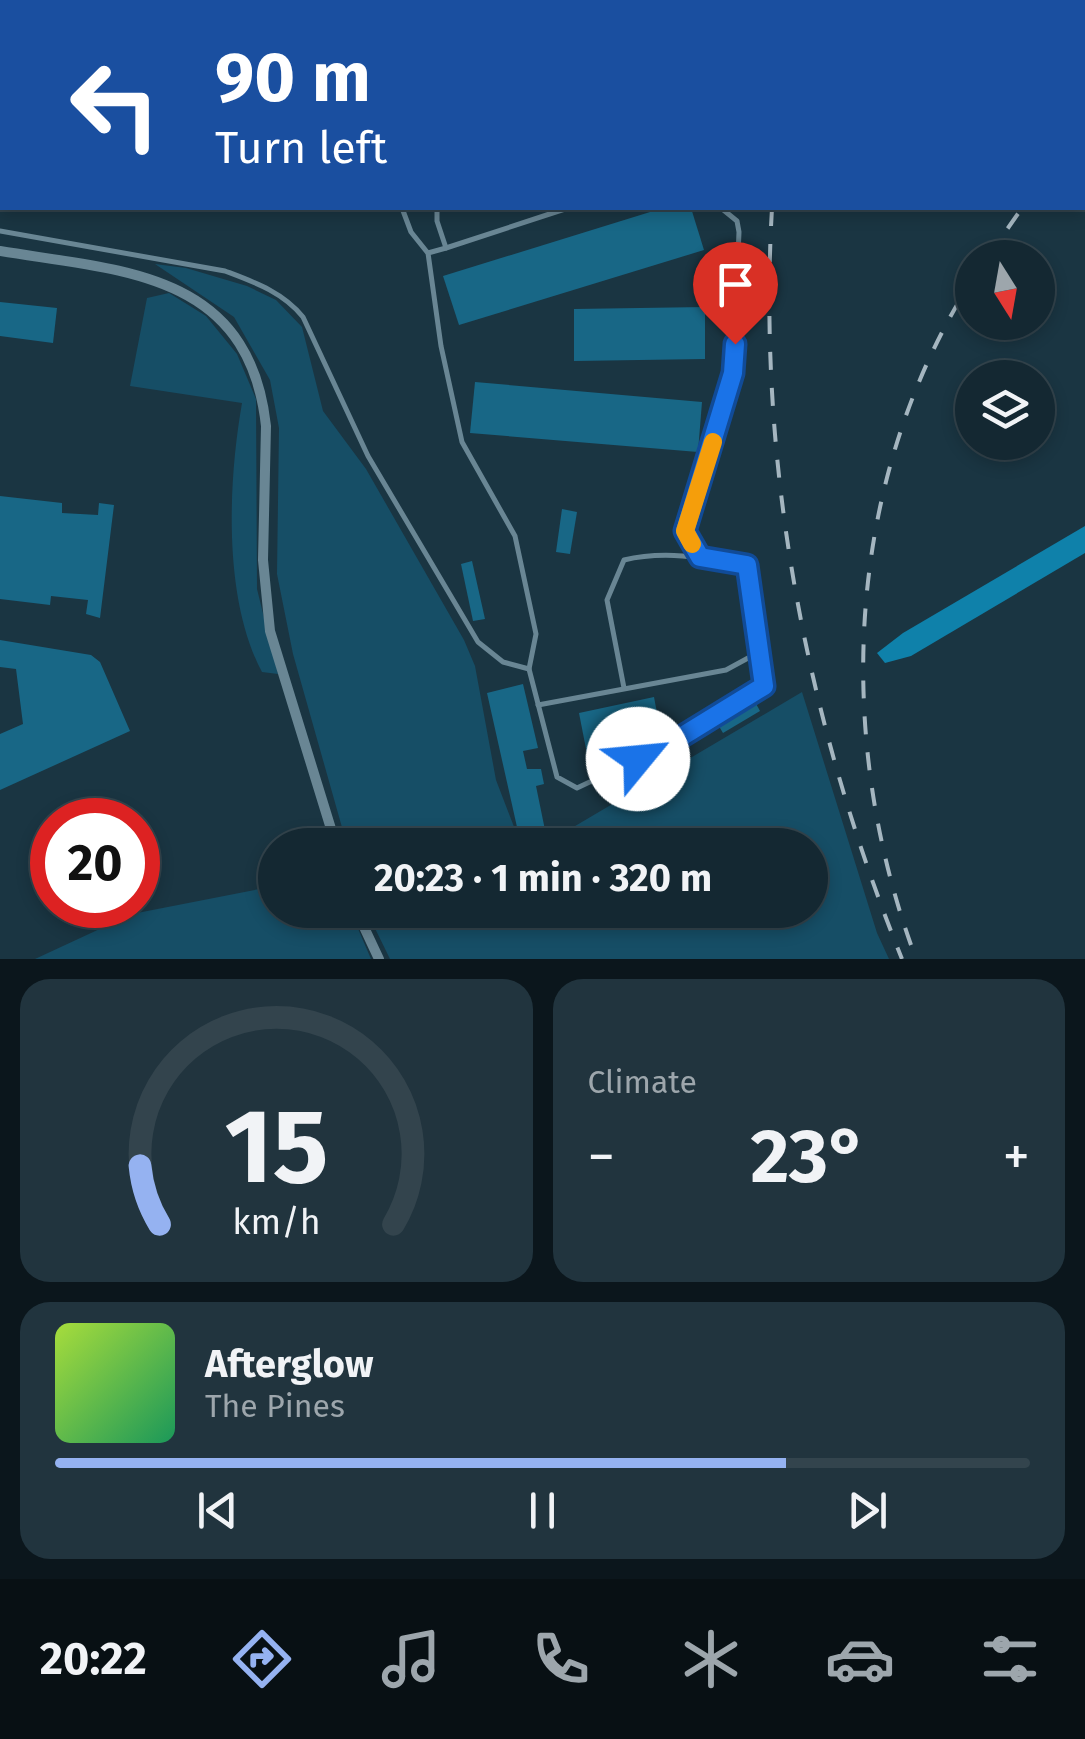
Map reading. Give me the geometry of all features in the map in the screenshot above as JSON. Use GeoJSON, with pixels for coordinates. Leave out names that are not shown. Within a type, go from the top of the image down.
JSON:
{"type":"FeatureCollection","features":[{"type":"Feature","properties":{"kind":"street"},"geometry":{"type":"LineString","coordinates":[[0,251],[148,276],[207,307],[246,356],[264,406],[266,426],[263,560],[270,631],[331,828]]}},
{"type":"Feature","properties":{"kind":"street"},"geometry":{"type":"LineString","coordinates":[[364,928],[379,959]]}},
{"type":"Feature","properties":{"kind":"lane"},"geometry":{"type":"LineString","coordinates":[[403,210],[411,232],[428,253],[462,442],[515,536],[536,634],[529,669],[557,777],[577,788],[668,745],[764,686],[747,565],[647,554],[624,560],[607,600],[624,688]]}},
{"type":"Feature","properties":{"kind":"lane"},"geometry":{"type":"LineString","coordinates":[[436,210],[446,248]]}},
{"type":"Feature","properties":{"kind":"lane"},"geometry":{"type":"LineString","coordinates":[[428,253],[562,210]]}},
{"type":"Feature","properties":{"kind":"lane"},"geometry":{"type":"LineString","coordinates":[[700,557],[685,531],[733,373],[739,232],[737,221],[723,210]]}},
{"type":"Feature","properties":{"kind":"lane"},"geometry":{"type":"LineString","coordinates":[[0,231],[225,270],[258,283],[294,306],[303,317],[368,456],[478,642],[503,662],[529,669]]}},
{"type":"Feature","properties":{"kind":"lane"},"geometry":{"type":"LineString","coordinates":[[538,705],[726,670],[761,651]]}},
{"type":"Feature","properties":{"kind":"shaded area"},"geometry":{"type":"Polygon","coordinates":[[[155,264],[186,268],[247,286],[276,300],[302,327],[323,411],[366,469],[464,640],[475,666],[496,780],[514,828],[342,828],[293,654],[277,574],[279,428],[270,380],[234,317],[155,264]]]}},
{"type":"Feature","properties":{"kind":"shaded area"},"geometry":{"type":"Polygon","coordinates":[[[169,293],[206,316],[237,354],[256,399],[257,589],[278,674],[262,672],[249,643],[235,576],[232,504],[242,403],[130,386],[147,298],[169,293]]]}},
{"type":"Feature","properties":{"kind":"shaded area"},"geometry":{"type":"Polygon","coordinates":[[[1085,526],[1085,553],[911,656],[885,663],[877,653],[903,633],[1085,526]]]}},
{"type":"Feature","properties":{"kind":"shaded area"},"geometry":{"type":"Polygon","coordinates":[[[802,692],[877,933],[889,959],[390,959],[375,928],[828,928],[828,828],[572,828],[802,692]]]}},
{"type":"Feature","properties":{"kind":"shaded area"},"geometry":{"type":"Polygon","coordinates":[[[258,889],[258,928],[358,928],[371,959],[35,959],[102,928],[160,928],[160,909],[258,889]]]}},
{"type":"Feature","properties":{"kind":"building"},"geometry":{"type":"Polygon","coordinates":[[[657,210],[692,210],[704,250],[459,325],[443,276],[657,210]]]}},
{"type":"Feature","properties":{"kind":"building"},"geometry":{"type":"Polygon","coordinates":[[[0,302],[57,308],[53,343],[0,336],[0,302]]]}},
{"type":"Feature","properties":{"kind":"building"},"geometry":{"type":"Polygon","coordinates":[[[705,307],[705,359],[574,361],[574,309],[705,307]]]}},
{"type":"Feature","properties":{"kind":"building"},"geometry":{"type":"Polygon","coordinates":[[[475,382],[702,402],[698,452],[470,433],[475,382]]]}},
{"type":"Feature","properties":{"kind":"building"},"geometry":{"type":"Polygon","coordinates":[[[0,496],[62,503],[62,513],[98,515],[99,503],[114,505],[100,618],[86,614],[88,600],[51,596],[50,605],[0,599],[0,496]]]}},
{"type":"Feature","properties":{"kind":"building"},"geometry":{"type":"Polygon","coordinates":[[[562,509],[577,512],[570,554],[556,552],[562,509]]]}},
{"type":"Feature","properties":{"kind":"building"},"geometry":{"type":"Polygon","coordinates":[[[472,561],[485,619],[473,621],[461,564],[472,561]]]}},
{"type":"Feature","properties":{"kind":"building"},"geometry":{"type":"Polygon","coordinates":[[[0,640],[91,655],[100,662],[130,731],[0,790],[0,734],[23,724],[16,669],[0,667],[0,640]]]}},
{"type":"Feature","properties":{"kind":"building"},"geometry":{"type":"Polygon","coordinates":[[[523,684],[538,748],[523,751],[527,769],[541,769],[544,784],[536,786],[545,828],[517,828],[487,693],[523,684]]]}},
{"type":"Feature","properties":{"kind":"building"},"geometry":{"type":"Polygon","coordinates":[[[654,697],[662,739],[587,754],[579,713],[654,697]]]}},
{"type":"Feature","properties":{"kind":"building"},"geometry":{"type":"Polygon","coordinates":[[[754,700],[760,711],[723,733],[717,723],[754,700]]]}},
{"type":"Feature","properties":{"kind":"railway"},"geometry":{"type":"LineString","coordinates":[[772,210],[772,400],[795,590],[839,777],[902,959]]}},
{"type":"Feature","properties":{"kind":"railway"},"geometry":{"type":"LineString","coordinates":[[1000,240],[1021,210]]}},
{"type":"Feature","properties":{"kind":"railway"},"geometry":{"type":"LineString","coordinates":[[911,945],[886,862],[870,777],[864,691],[866,605],[877,520],[899,436],[930,356],[955,311]]}},
{"type":"Feature","properties":{"kind":"slow traffic"},"geometry":{"type":"LineString","coordinates":[[692,544],[685,531],[713,442]]}},
{"type":"Feature","properties":{"kind":"route"},"geometry":{"type":"LineString","coordinates":[[638,759],[764,686],[747,565],[700,557],[685,531],[733,373],[735,344]]}}]}
